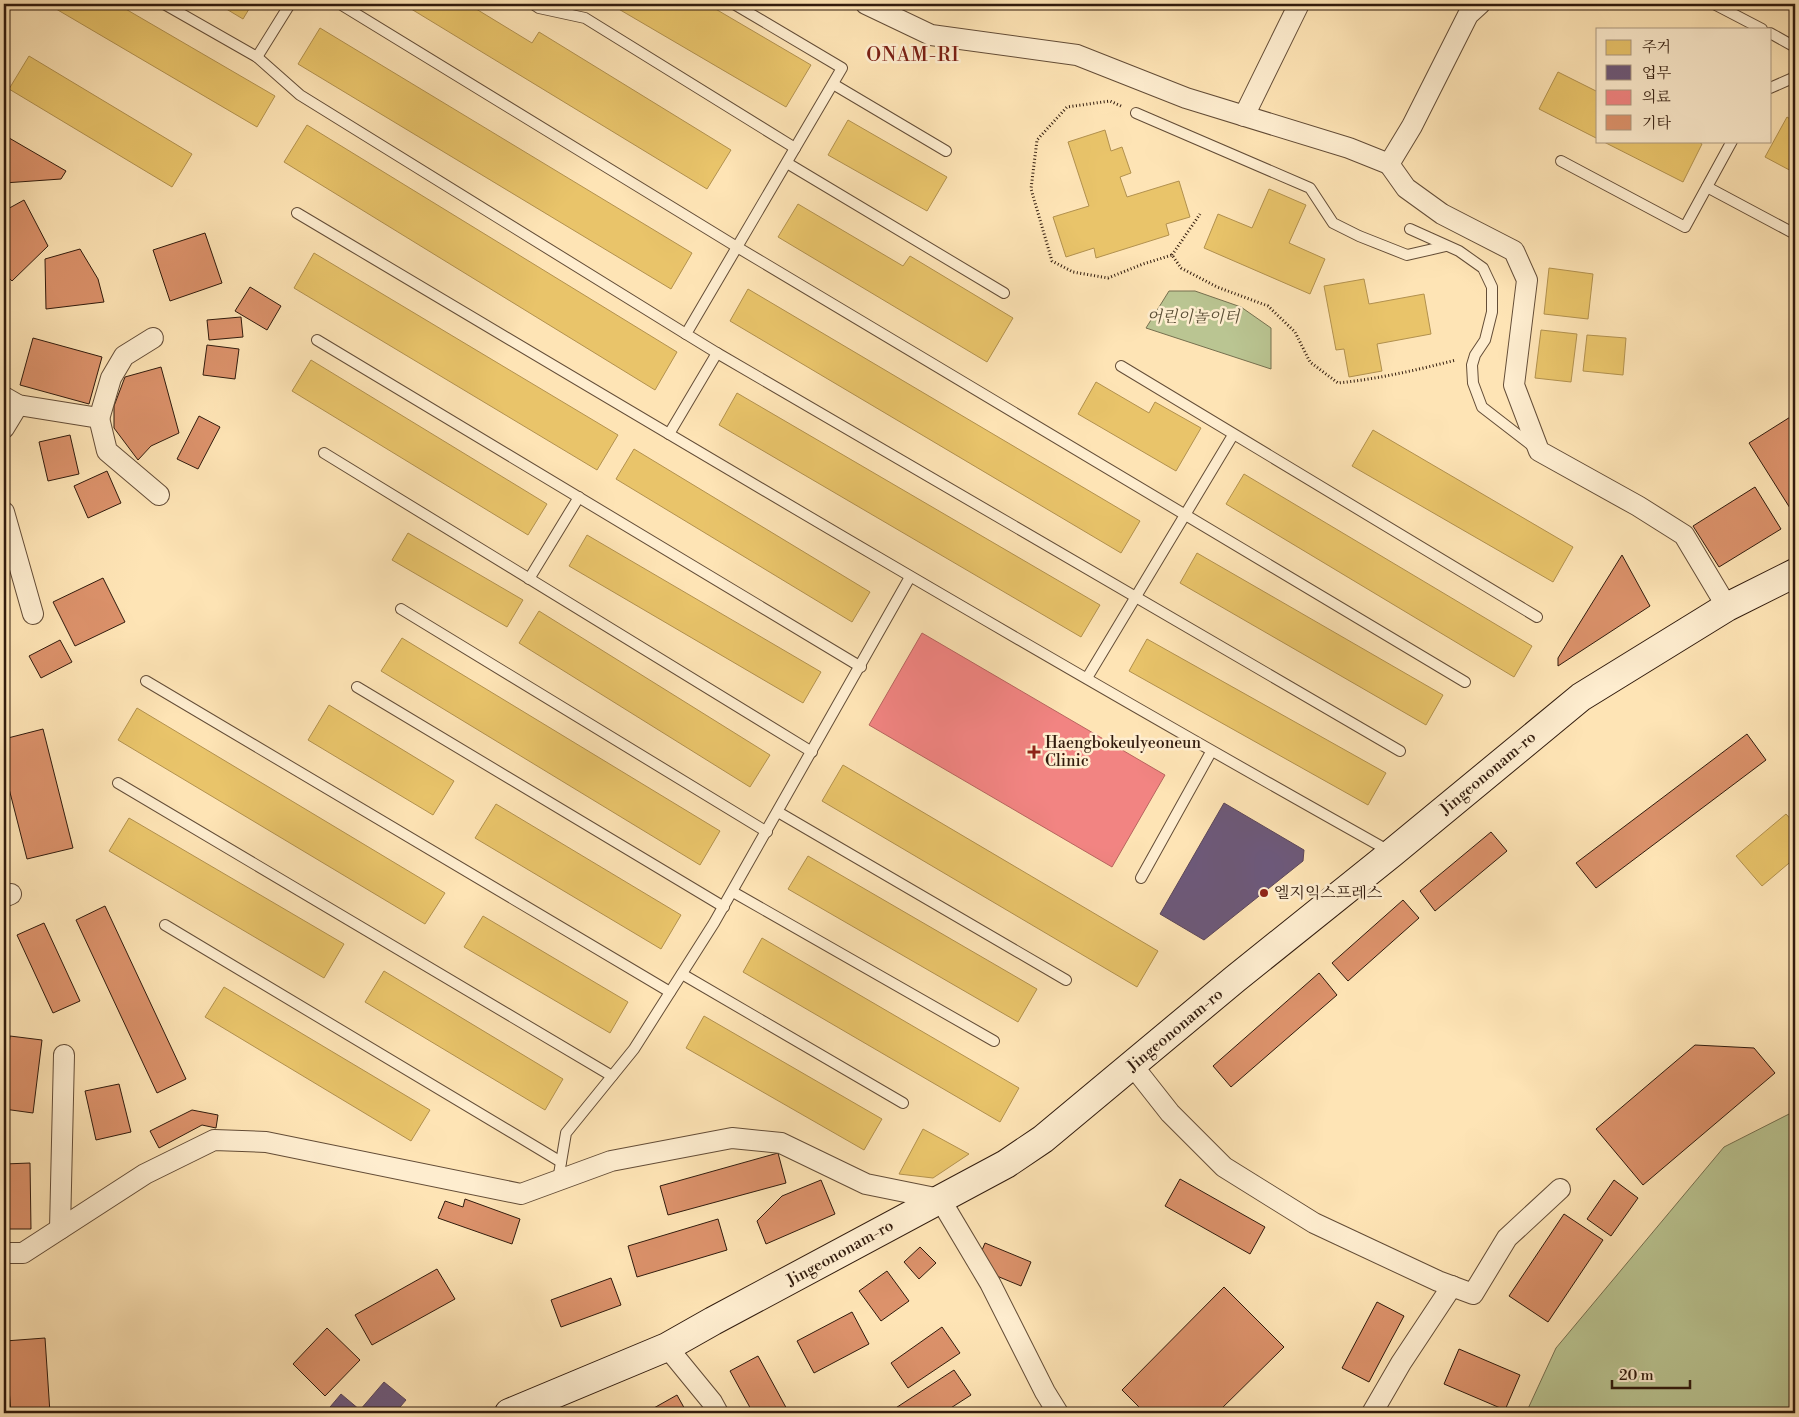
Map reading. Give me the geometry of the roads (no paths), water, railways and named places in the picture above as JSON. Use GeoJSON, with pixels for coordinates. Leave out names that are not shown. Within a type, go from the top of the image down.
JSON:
{"type":"FeatureCollection","features":[{"type":"Feature","properties":{"kind":"main road","name":"Jingeononam-ro"},"geometry":{"type":"LineString","coordinates":[[509,1413],[668,1347],[940,1198],[1006,1164],[1043,1139],[1133,1066],[1235,979],[1392,853],[1581,697],[1726,607],[1793,579]]}},
{"type":"Feature","properties":{"kind":"street"},"geometry":{"type":"LineString","coordinates":[[866,4],[931,35],[1078,54],[1186,98],[1349,148],[1389,164],[1406,188],[1442,214],[1514,251],[1527,280],[1514,385],[1540,452],[1638,506],[1684,535],[1726,607]]}},
{"type":"Feature","properties":{"kind":"street"},"geometry":{"type":"LineString","coordinates":[[1244,116],[1299,4]]}},
{"type":"Feature","properties":{"kind":"street"},"geometry":{"type":"LineString","coordinates":[[1389,164],[1412,126],[1468,15],[1480,4]]}},
{"type":"Feature","properties":{"kind":"street"},"geometry":{"type":"LineString","coordinates":[[154,338],[124,356],[111,378],[99,419],[108,451],[160,495]]}},
{"type":"Feature","properties":{"kind":"street"},"geometry":{"type":"LineString","coordinates":[[4,428],[11,401],[99,419]]}},
{"type":"Feature","properties":{"kind":"street"},"geometry":{"type":"LineString","coordinates":[[4,512],[33,614]]}},
{"type":"Feature","properties":{"kind":"street"},"geometry":{"type":"LineString","coordinates":[[60,1229],[64,1055]]}},
{"type":"Feature","properties":{"kind":"street"},"geometry":{"type":"LineString","coordinates":[[1133,1066],[1170,1113],[1224,1167],[1314,1223],[1473,1294],[1506,1238],[1560,1189]]}},
{"type":"Feature","properties":{"kind":"street"},"geometry":{"type":"LineString","coordinates":[[4,1253],[23,1253],[145,1174],[214,1140],[266,1142],[521,1194],[560,1171],[732,1138],[781,1143],[866,1184],[940,1198],[990,1282],[1045,1392],[1058,1413]]}},
{"type":"Feature","properties":{"kind":"street"},"geometry":{"type":"LineString","coordinates":[[1372,1413],[1401,1362],[1452,1286]]}},
{"type":"Feature","properties":{"kind":"street"},"geometry":{"type":"LineString","coordinates":[[668,1347],[712,1402],[718,1413]]}},
{"type":"Feature","properties":{"kind":"lane"},"geometry":{"type":"LineString","coordinates":[[164,4],[257,57],[300,95],[717,354],[1400,752]]}},
{"type":"Feature","properties":{"kind":"lane"},"geometry":{"type":"LineString","coordinates":[[257,57],[290,4]]}},
{"type":"Feature","properties":{"kind":"lane"},"geometry":{"type":"LineString","coordinates":[[340,4],[737,247],[1465,682]]}},
{"type":"Feature","properties":{"kind":"lane"},"geometry":{"type":"LineString","coordinates":[[533,4],[539,8],[585,18],[795,148]]}},
{"type":"Feature","properties":{"kind":"lane"},"geometry":{"type":"LineString","coordinates":[[686,334],[842,68],[734,4]]}},
{"type":"Feature","properties":{"kind":"lane"},"geometry":{"type":"LineString","coordinates":[[1714,4],[1760,28]]}},
{"type":"Feature","properties":{"kind":"lane"},"geometry":{"type":"LineString","coordinates":[[1772,34],[1795,47]]}},
{"type":"Feature","properties":{"kind":"lane"},"geometry":{"type":"LineString","coordinates":[[1772,87],[1795,77]]}},
{"type":"Feature","properties":{"kind":"lane"},"geometry":{"type":"LineString","coordinates":[[833,84],[946,150]]}},
{"type":"Feature","properties":{"kind":"lane"},"geometry":{"type":"LineString","coordinates":[[1136,113],[1310,188],[1333,223],[1359,236],[1407,255],[1446,246]]}},
{"type":"Feature","properties":{"kind":"lane"},"geometry":{"type":"LineString","coordinates":[[1561,161],[1685,227],[1731,142]]}},
{"type":"Feature","properties":{"kind":"lane"},"geometry":{"type":"LineString","coordinates":[[786,163],[1004,293]]}},
{"type":"Feature","properties":{"kind":"lane"},"geometry":{"type":"LineString","coordinates":[[1707,187],[1795,234]]}},
{"type":"Feature","properties":{"kind":"lane"},"geometry":{"type":"LineString","coordinates":[[297,213],[910,577],[1087,678],[1211,752],[1392,853]]}},
{"type":"Feature","properties":{"kind":"lane"},"geometry":{"type":"LineString","coordinates":[[1410,229],[1459,251],[1483,268],[1492,287],[1492,312],[1485,340],[1472,365],[1473,383],[1482,406],[1540,452]]}},
{"type":"Feature","properties":{"kind":"lane"},"geometry":{"type":"LineString","coordinates":[[317,340],[860,667]]}},
{"type":"Feature","properties":{"kind":"lane"},"geometry":{"type":"LineString","coordinates":[[669,434],[717,354]]}},
{"type":"Feature","properties":{"kind":"lane"},"geometry":{"type":"LineString","coordinates":[[1121,366],[1537,617]]}},
{"type":"Feature","properties":{"kind":"lane"},"geometry":{"type":"LineString","coordinates":[[1087,678],[1233,435]]}},
{"type":"Feature","properties":{"kind":"lane"},"geometry":{"type":"LineString","coordinates":[[324,453],[812,752]]}},
{"type":"Feature","properties":{"kind":"lane"},"geometry":{"type":"LineString","coordinates":[[529,579],[579,497]]}},
{"type":"Feature","properties":{"kind":"lane"},"geometry":{"type":"LineString","coordinates":[[165,925],[560,1171],[566,1133],[634,1049],[724,907],[910,577]]}},
{"type":"Feature","properties":{"kind":"lane"},"geometry":{"type":"LineString","coordinates":[[401,609],[767,832]]}},
{"type":"Feature","properties":{"kind":"lane"},"geometry":{"type":"LineString","coordinates":[[146,681],[670,992]]}},
{"type":"Feature","properties":{"kind":"lane"},"geometry":{"type":"LineString","coordinates":[[357,687],[724,907]]}},
{"type":"Feature","properties":{"kind":"lane"},"geometry":{"type":"LineString","coordinates":[[1141,878],[1211,752]]}},
{"type":"Feature","properties":{"kind":"lane"},"geometry":{"type":"LineString","coordinates":[[118,783],[612,1076]]}},
{"type":"Feature","properties":{"kind":"lane"},"geometry":{"type":"LineString","coordinates":[[778,812],[1066,980]]}},
{"type":"Feature","properties":{"kind":"lane"},"geometry":{"type":"LineString","coordinates":[[733,892],[994,1041]]}},
{"type":"Feature","properties":{"kind":"lane"},"geometry":{"type":"LineString","coordinates":[[682,974],[903,1103]]}},
{"type":"Feature","properties":{"kind":"place","name":"Haengbokeulyeoneun Clinic"},"geometry":{"type":"Point","coordinates":[1034,752]}},
{"type":"Feature","properties":{"kind":"place","name":"엘지익스프레스"},"geometry":{"type":"Point","coordinates":[1264,893]}},
{"type":"Feature","properties":{"kind":"district","name":"ONAM-RI"},"geometry":{"type":"Point","coordinates":[913,55]}},
{"type":"Feature","properties":{"kind":"park label","name":"어린이놀이터"},"geometry":{"type":"Point","coordinates":[1193,317]}}]}
